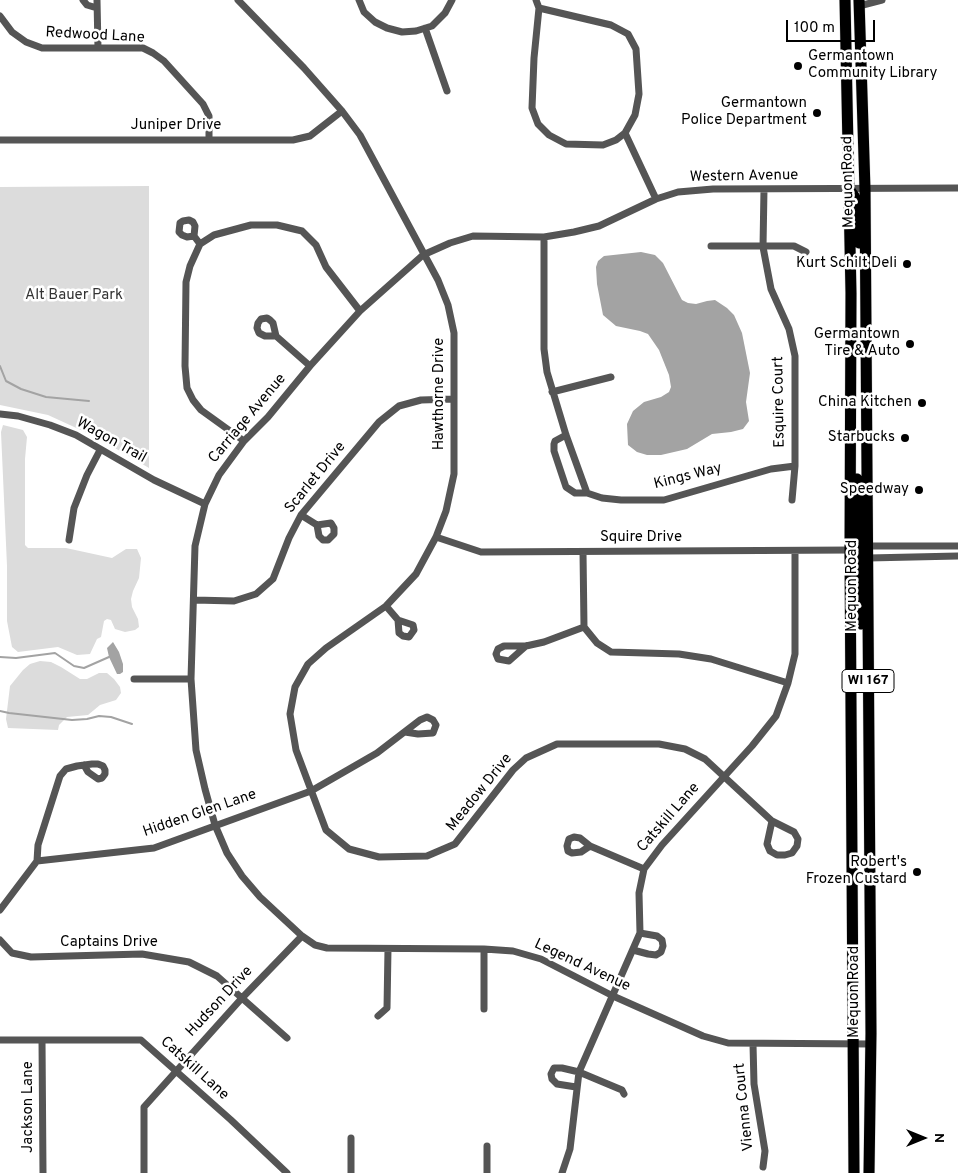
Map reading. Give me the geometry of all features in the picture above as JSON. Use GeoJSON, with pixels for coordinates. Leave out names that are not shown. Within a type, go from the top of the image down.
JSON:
{"type":"FeatureCollection","features":[{"type":"Feature","properties":{"kind":"main road","name":"Mequon Road"},"geometry":{"type":"LineString","coordinates":[[845,0],[851,298],[850,551],[854,1173]]}},
{"type":"Feature","properties":{"kind":"main road","name":"Mequon Road"},"geometry":{"type":"LineString","coordinates":[[859,3],[865,189],[865,547]]}},
{"type":"Feature","properties":{"kind":"main road"},"geometry":{"type":"LineString","coordinates":[[846,88],[852,104],[855,127],[857,177],[865,189]]}},
{"type":"Feature","properties":{"kind":"main road"},"geometry":{"type":"LineString","coordinates":[[848,189],[857,203],[860,250],[865,272]]}},
{"type":"Feature","properties":{"kind":"main road"},"geometry":{"type":"LineString","coordinates":[[851,298],[866,298]]}},
{"type":"Feature","properties":{"kind":"main road"},"geometry":{"type":"LineString","coordinates":[[851,456],[859,502],[859,537],[865,547],[862,552],[868,558]]}},
{"type":"Feature","properties":{"kind":"main road"},"geometry":{"type":"LineString","coordinates":[[850,551],[857,561],[859,568],[859,601],[868,657]]}},
{"type":"Feature","properties":{"kind":"main road","name":"Mequon Road"},"geometry":{"type":"LineString","coordinates":[[868,558],[869,1173]]}},
{"type":"Feature","properties":{"kind":"street"},"geometry":{"type":"LineString","coordinates":[[83,0],[87,5],[97,4],[98,48]]}},
{"type":"Feature","properties":{"kind":"street","name":"Hawthorne Drive"},"geometry":{"type":"LineString","coordinates":[[238,0],[304,68],[342,111],[360,135],[438,280],[448,305],[454,333],[454,474],[446,511],[436,537],[416,574],[386,606],[326,648],[308,664],[295,687],[290,714],[296,750],[311,791]]}},
{"type":"Feature","properties":{"kind":"street"},"geometry":{"type":"LineString","coordinates":[[359,0],[364,12],[375,22],[402,32],[416,31],[432,26],[445,13],[452,0]]}},
{"type":"Feature","properties":{"kind":"street"},"geometry":{"type":"LineString","coordinates":[[536,0],[539,8],[532,108],[538,124],[549,135],[566,144],[603,145],[616,140],[625,133],[634,115],[639,94],[636,50],[628,34],[611,25],[539,8]]}},
{"type":"Feature","properties":{"kind":"street"},"geometry":{"type":"LineString","coordinates":[[859,3],[882,0]]}},
{"type":"Feature","properties":{"kind":"street","name":"Redwood Lane"},"geometry":{"type":"LineString","coordinates":[[0,16],[12,32],[26,42],[42,48],[143,48],[153,53],[164,61],[202,104],[209,116],[209,140]]}},
{"type":"Feature","properties":{"kind":"street"},"geometry":{"type":"LineString","coordinates":[[425,28],[447,90]]}},
{"type":"Feature","properties":{"kind":"street","name":"Juniper Drive"},"geometry":{"type":"LineString","coordinates":[[0,140],[294,140],[310,136],[342,111]]}},
{"type":"Feature","properties":{"kind":"street"},"geometry":{"type":"LineString","coordinates":[[625,133],[656,199]]}},
{"type":"Feature","properties":{"kind":"street","name":"Western Avenue"},"geometry":{"type":"LineString","coordinates":[[423,255],[473,236],[544,237],[599,226],[656,199],[678,192],[713,189],[958,188]]}},
{"type":"Feature","properties":{"kind":"street","name":"Esquire Court"},"geometry":{"type":"LineString","coordinates":[[764,189],[763,247],[771,288],[789,329],[795,356],[795,466],[792,500]]}},
{"type":"Feature","properties":{"kind":"street"},"geometry":{"type":"LineString","coordinates":[[244,441],[201,410],[187,388],[185,366],[186,282],[190,266],[200,244],[214,235],[251,225],[278,225],[302,232],[316,245],[326,267],[360,311]]}},
{"type":"Feature","properties":{"kind":"street"},"geometry":{"type":"LineString","coordinates":[[194,236],[200,244]]}},
{"type":"Feature","properties":{"kind":"street"},"geometry":{"type":"LineString","coordinates":[[544,237],[544,349],[552,392],[587,494]]}},
{"type":"Feature","properties":{"kind":"street"},"geometry":{"type":"LineString","coordinates":[[711,246],[794,246],[806,252]]}},
{"type":"Feature","properties":{"kind":"street","name":"Carriage Avenue"},"geometry":{"type":"LineString","coordinates":[[215,825],[196,750],[191,679],[195,546],[205,504],[219,475],[244,441],[360,311],[423,255]]}},
{"type":"Feature","properties":{"kind":"street"},"geometry":{"type":"LineString","coordinates":[[276,336],[310,366]]}},
{"type":"Feature","properties":{"kind":"street"},"geometry":{"type":"LineString","coordinates":[[552,392],[611,377]]}},
{"type":"Feature","properties":{"kind":"street","name":"Scarlet Drive"},"geometry":{"type":"LineString","coordinates":[[194,600],[234,601],[256,594],[273,579],[289,538],[301,515],[379,422],[399,406],[421,400],[454,399]]}},
{"type":"Feature","properties":{"kind":"street","name":"Wagon Trail"},"geometry":{"type":"LineString","coordinates":[[1,414],[18,416],[76,434],[100,450],[154,480],[205,504]]}},
{"type":"Feature","properties":{"kind":"street","name":"Kings Way"},"geometry":{"type":"LineString","coordinates":[[566,435],[555,441],[554,451],[566,487],[571,492],[602,498],[664,500],[771,469],[795,466]]}},
{"type":"Feature","properties":{"kind":"street"},"geometry":{"type":"LineString","coordinates":[[69,540],[74,508],[87,475],[100,450]]}},
{"type":"Feature","properties":{"kind":"street"},"geometry":{"type":"LineString","coordinates":[[301,515],[317,525]]}},
{"type":"Feature","properties":{"kind":"street","name":"Squire Drive"},"geometry":{"type":"LineString","coordinates":[[436,537],[481,552],[795,552],[850,551],[865,547],[958,546]]}},
{"type":"Feature","properties":{"kind":"street","name":"Squire Drive"},"geometry":{"type":"LineString","coordinates":[[850,551],[868,558],[958,556]]}},
{"type":"Feature","properties":{"kind":"street"},"geometry":{"type":"LineString","coordinates":[[583,552],[584,627],[597,643],[611,652],[679,654],[710,659],[788,684]]}},
{"type":"Feature","properties":{"kind":"street","name":"Catskill Lane"},"geometry":{"type":"LineString","coordinates":[[562,1173],[570,1149],[579,1072],[614,996],[640,932],[639,893],[644,869],[662,845],[752,746],[776,716],[788,684],[795,654],[795,552]]}},
{"type":"Feature","properties":{"kind":"street"},"geometry":{"type":"LineString","coordinates":[[386,606],[398,620]]}},
{"type":"Feature","properties":{"kind":"street"},"geometry":{"type":"LineString","coordinates":[[526,646],[544,642],[584,627]]}},
{"type":"Feature","properties":{"kind":"street"},"geometry":{"type":"LineString","coordinates":[[134,679],[191,679]]}},
{"type":"Feature","properties":{"kind":"street","name":"Hidden Glen Lane"},"geometry":{"type":"LineString","coordinates":[[37,861],[154,848],[311,791],[377,753],[405,732]]}},
{"type":"Feature","properties":{"kind":"street","name":"Meadow Drive"},"geometry":{"type":"LineString","coordinates":[[311,791],[326,830],[349,849],[379,857],[427,856],[455,844],[513,770],[526,758],[557,744],[659,744],[685,749],[705,759],[772,821]]}},
{"type":"Feature","properties":{"kind":"street"},"geometry":{"type":"LineString","coordinates":[[0,910],[37,861],[38,845],[60,776],[66,769],[84,765]]}},
{"type":"Feature","properties":{"kind":"street"},"geometry":{"type":"LineString","coordinates":[[772,821],[794,832],[798,839],[792,853],[785,856],[777,856],[770,851],[767,844],[772,821]]}},
{"type":"Feature","properties":{"kind":"street","name":"Legend Avenue"},"geometry":{"type":"LineString","coordinates":[[215,825],[227,853],[242,876],[260,897],[302,936],[315,944],[327,948],[484,949],[513,951],[541,959],[614,996],[703,1036],[728,1043],[870,1044]]}},
{"type":"Feature","properties":{"kind":"street"},"geometry":{"type":"LineString","coordinates":[[590,846],[644,869]]}},
{"type":"Feature","properties":{"kind":"street"},"geometry":{"type":"LineString","coordinates":[[633,950],[648,954],[661,952],[662,940],[657,936],[640,932]]}},
{"type":"Feature","properties":{"kind":"street","name":"Hudson Drive"},"geometry":{"type":"LineString","coordinates":[[144,1173],[144,1107],[242,998],[302,936]]}},
{"type":"Feature","properties":{"kind":"street","name":"Captains Drive"},"geometry":{"type":"LineString","coordinates":[[0,940],[12,953],[31,957],[142,954],[189,962],[217,976],[287,1038]]}},
{"type":"Feature","properties":{"kind":"street"},"geometry":{"type":"LineString","coordinates":[[378,1016],[388,1008],[388,949]]}},
{"type":"Feature","properties":{"kind":"street"},"geometry":{"type":"LineString","coordinates":[[484,949],[484,1009]]}},
{"type":"Feature","properties":{"kind":"street","name":"Catskill Lane"},"geometry":{"type":"LineString","coordinates":[[0,1040],[141,1040],[282,1172]]}},
{"type":"Feature","properties":{"kind":"street","name":"Jackson Lane"},"geometry":{"type":"LineString","coordinates":[[42,1040],[43,1173]]}},
{"type":"Feature","properties":{"kind":"street","name":"Vienna Court"},"geometry":{"type":"LineString","coordinates":[[753,1044],[754,1084],[765,1151],[763,1167]]}},
{"type":"Feature","properties":{"kind":"street"},"geometry":{"type":"LineString","coordinates":[[576,1087],[557,1084],[552,1079],[551,1074],[554,1068],[579,1072],[622,1090],[624,1094]]}},
{"type":"Feature","properties":{"kind":"street"},"geometry":{"type":"LineString","coordinates":[[351,1138],[351,1173]]}},
{"type":"Feature","properties":{"kind":"street"},"geometry":{"type":"LineString","coordinates":[[487,1146],[487,1173]]}},
{"type":"Feature","properties":{"kind":"green space","name":"Alt Bauer Park"},"geometry":{"type":"Polygon","coordinates":[[[149,186],[149,468],[96,437],[48,415],[0,405],[0,187],[149,186]]]}},
{"type":"Feature","properties":{"kind":"green space"},"geometry":{"type":"Polygon","coordinates":[[[3,425],[23,430],[27,437],[25,459],[25,545],[28,548],[66,548],[112,558],[126,549],[137,549],[141,558],[139,578],[131,599],[139,627],[125,632],[115,629],[111,620],[107,619],[104,621],[101,637],[97,639],[90,654],[77,655],[58,647],[18,652],[12,647],[7,621],[7,566],[1,432],[3,425]]]}},
{"type":"Feature","properties":{"kind":"green space"},"geometry":{"type":"Polygon","coordinates":[[[40,661],[51,662],[80,679],[87,679],[99,673],[107,673],[120,687],[121,693],[116,700],[100,705],[88,715],[67,717],[59,725],[58,730],[8,728],[6,719],[10,686],[30,664],[40,661]]]}},
{"type":"Feature","properties":{"kind":"shaded area"},"geometry":{"type":"Polygon","coordinates":[[[641,252],[655,255],[663,263],[682,300],[696,304],[715,300],[734,315],[742,333],[750,373],[746,402],[749,421],[743,429],[712,434],[687,449],[661,455],[647,455],[637,452],[628,445],[627,424],[633,411],[644,402],[661,397],[669,392],[671,387],[669,375],[659,350],[648,334],[616,326],[603,315],[596,267],[598,261],[604,256],[641,252]]]}},
{"type":"Feature","properties":{"kind":"shaded area"},"geometry":{"type":"Polygon","coordinates":[[[113,642],[123,664],[123,672],[120,674],[117,674],[107,648],[113,642]]]}},
{"type":"Feature","properties":{"kind":"waterway"},"geometry":{"type":"LineString","coordinates":[[0,366],[6,381],[21,389],[46,397],[89,401]]}},
{"type":"Feature","properties":{"kind":"waterway"},"geometry":{"type":"LineString","coordinates":[[0,657],[16,658],[55,653],[74,666],[84,668],[109,657]]}},
{"type":"Feature","properties":{"kind":"waterway"},"geometry":{"type":"LineString","coordinates":[[0,711],[72,720],[99,716],[111,717],[132,724]]}},
{"type":"Feature","properties":{"kind":"place","name":"Germantown Community Library"},"geometry":{"type":"Point","coordinates":[798,66]}},
{"type":"Feature","properties":{"kind":"place","name":"Germantown Police Department"},"geometry":{"type":"Point","coordinates":[817,113]}},
{"type":"Feature","properties":{"kind":"place","name":"Kurt Schilt Deli"},"geometry":{"type":"Point","coordinates":[907,264]}},
{"type":"Feature","properties":{"kind":"place","name":"Germantown Tire & Auto"},"geometry":{"type":"Point","coordinates":[910,344]}},
{"type":"Feature","properties":{"kind":"place","name":"China Kitchen"},"geometry":{"type":"Point","coordinates":[922,403]}},
{"type":"Feature","properties":{"kind":"place","name":"Starbucks"},"geometry":{"type":"Point","coordinates":[905,438]}},
{"type":"Feature","properties":{"kind":"place","name":"Speedway"},"geometry":{"type":"Point","coordinates":[919,490]}},
{"type":"Feature","properties":{"kind":"place","name":"Robert's Frozen Custard"},"geometry":{"type":"Point","coordinates":[917,872]}}]}
